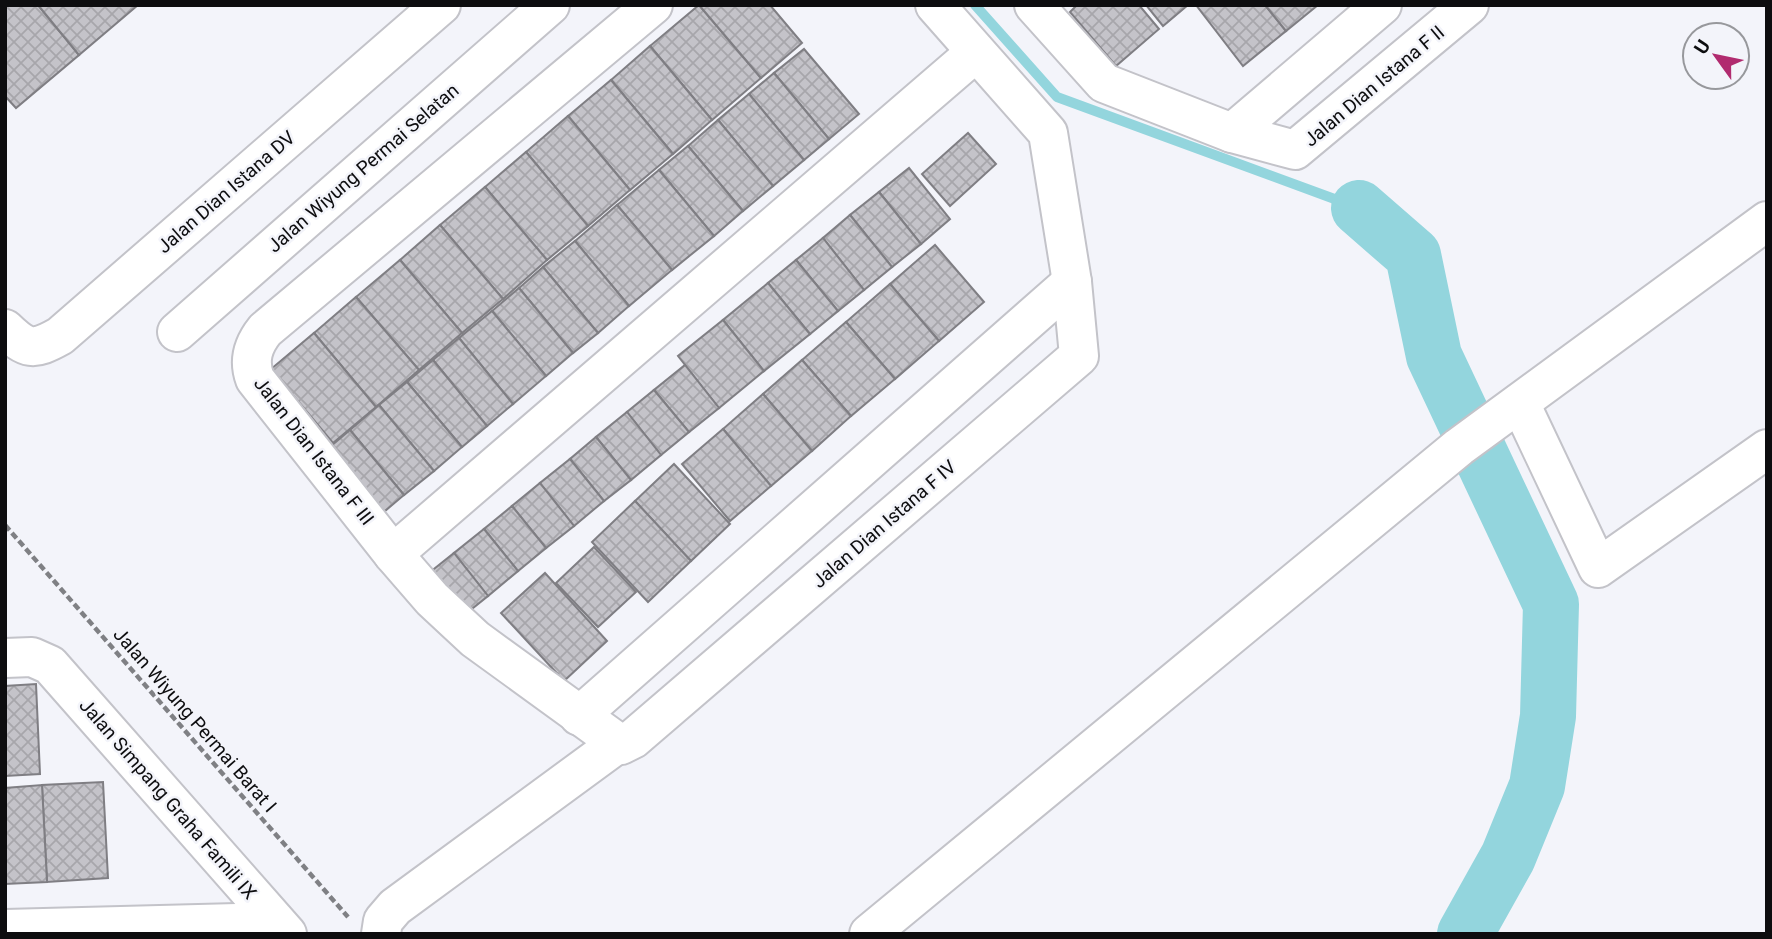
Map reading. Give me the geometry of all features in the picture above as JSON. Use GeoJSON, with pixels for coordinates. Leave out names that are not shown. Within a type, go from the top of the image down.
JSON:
{"type":"FeatureCollection","features":[{"type":"Feature","properties":{"kind":"street","name":"Jalan Dian Istana DV"},"geometry":{"type":"LineString","coordinates":[[5,329],[21,344],[33,347],[60,336],[441,5]]}},
{"type":"Feature","properties":{"kind":"street","name":"Jalan Wiyung Permai Selatan"},"geometry":{"type":"LineString","coordinates":[[177,332],[550,5]]}},
{"type":"Feature","properties":{"kind":"street","name":"Jalan Dian Istana F III"},"geometry":{"type":"LineString","coordinates":[[625,741],[579,716],[475,639],[432,599],[393,554],[255,379],[251,368],[256,342],[286,312],[653,5]]}},
{"type":"Feature","properties":{"kind":"street","name":"Jalan Dian Istana F IV"},"geometry":{"type":"LineString","coordinates":[[625,741],[1075,360],[1079,350],[1072,282],[1048,133],[1040,120],[975,54],[935,5]]}},
{"type":"Feature","properties":{"kind":"street","name":"Jalan Dian Istana F II"},"geometry":{"type":"LineString","coordinates":[[1034,5],[1104,83],[1232,133],[1299,149],[1469,5]]}},
{"type":"Feature","properties":{"kind":"street"},"geometry":{"type":"LineString","coordinates":[[1232,133],[1382,5]]}},
{"type":"Feature","properties":{"kind":"street"},"geometry":{"type":"LineString","coordinates":[[393,554],[975,54]]}},
{"type":"Feature","properties":{"kind":"street"},"geometry":{"type":"LineString","coordinates":[[869,934],[1459,447],[1767,221]]}},
{"type":"Feature","properties":{"kind":"street"},"geometry":{"type":"LineString","coordinates":[[579,716],[1072,282]]}},
{"type":"Feature","properties":{"kind":"street"},"geometry":{"type":"LineString","coordinates":[[1508,411],[1598,568],[1767,449]]}},
{"type":"Feature","properties":{"kind":"street","name":"Jalan Simpang Graha Famili IX"},"geometry":{"type":"LineString","coordinates":[[5,658],[38,658],[50,665],[281,928]]}},
{"type":"Feature","properties":{"kind":"street"},"geometry":{"type":"LineString","coordinates":[[367,929],[383,921],[395,907],[625,741]]}},
{"type":"Feature","properties":{"kind":"street"},"geometry":{"type":"LineString","coordinates":[[5,929],[281,928]]}},
{"type":"Feature","properties":{"kind":"path","name":"Jalan Wiyung Permai Barat I"},"geometry":{"type":"LineString","coordinates":[[5,526],[367,929]]}},
{"type":"Feature","properties":{"kind":"building"},"geometry":{"type":"Polygon","coordinates":[[[5,5],[38,5],[79,55],[16,108],[5,96],[5,5]]]}},
{"type":"Feature","properties":{"kind":"building"},"geometry":{"type":"Polygon","coordinates":[[[38,5],[138,5],[79,55],[38,5]]]}},
{"type":"Feature","properties":{"kind":"building"},"geometry":{"type":"Polygon","coordinates":[[[699,5],[761,78],[712,120],[650,46],[699,5]]]}},
{"type":"Feature","properties":{"kind":"building"},"geometry":{"type":"Polygon","coordinates":[[[699,5],[770,5],[802,43],[761,78],[699,5]]]}},
{"type":"Feature","properties":{"kind":"building"},"geometry":{"type":"Polygon","coordinates":[[[1077,5],[1139,5],[1159,29],[1116,66],[1070,12],[1077,5]]]}},
{"type":"Feature","properties":{"kind":"building"},"geometry":{"type":"Polygon","coordinates":[[[1146,5],[1188,5],[1163,26],[1146,5]]]}},
{"type":"Feature","properties":{"kind":"building"},"geometry":{"type":"Polygon","coordinates":[[[1196,5],[1265,5],[1286,31],[1243,66],[1196,5]]]}},
{"type":"Feature","properties":{"kind":"building"},"geometry":{"type":"Polygon","coordinates":[[[1265,5],[1318,5],[1286,31],[1265,5]]]}},
{"type":"Feature","properties":{"kind":"building"},"geometry":{"type":"Polygon","coordinates":[[[650,46],[712,120],[673,154],[611,80],[650,46]]]}},
{"type":"Feature","properties":{"kind":"building"},"geometry":{"type":"Polygon","coordinates":[[[804,49],[859,114],[829,139],[774,73],[804,49]]]}},
{"type":"Feature","properties":{"kind":"building"},"geometry":{"type":"Polygon","coordinates":[[[774,73],[829,139],[804,160],[749,94],[774,73]]]}},
{"type":"Feature","properties":{"kind":"building"},"geometry":{"type":"Polygon","coordinates":[[[611,80],[673,154],[630,190],[568,116],[611,80]]]}},
{"type":"Feature","properties":{"kind":"building"},"geometry":{"type":"Polygon","coordinates":[[[749,94],[804,160],[773,186],[718,120],[749,94]]]}},
{"type":"Feature","properties":{"kind":"building"},"geometry":{"type":"Polygon","coordinates":[[[568,116],[630,190],[588,226],[526,152],[568,116]]]}},
{"type":"Feature","properties":{"kind":"building"},"geometry":{"type":"Polygon","coordinates":[[[718,120],[773,186],[743,211],[688,146],[718,120]]]}},
{"type":"Feature","properties":{"kind":"building"},"geometry":{"type":"Polygon","coordinates":[[[968,133],[996,164],[950,206],[922,174],[968,133]]]}},
{"type":"Feature","properties":{"kind":"building"},"geometry":{"type":"Polygon","coordinates":[[[688,146],[743,211],[714,236],[659,170],[688,146]]]}},
{"type":"Feature","properties":{"kind":"building"},"geometry":{"type":"Polygon","coordinates":[[[526,152],[588,226],[547,260],[485,187],[526,152]]]}},
{"type":"Feature","properties":{"kind":"building"},"geometry":{"type":"Polygon","coordinates":[[[909,168],[950,219],[921,244],[879,192],[909,168]]]}},
{"type":"Feature","properties":{"kind":"building"},"geometry":{"type":"Polygon","coordinates":[[[659,170],[714,236],[672,270],[617,205],[659,170]]]}},
{"type":"Feature","properties":{"kind":"building"},"geometry":{"type":"Polygon","coordinates":[[[485,187],[547,260],[503,299],[440,225],[485,187]]]}},
{"type":"Feature","properties":{"kind":"building"},"geometry":{"type":"Polygon","coordinates":[[[879,192],[921,244],[892,267],[850,215],[879,192]]]}},
{"type":"Feature","properties":{"kind":"building"},"geometry":{"type":"Polygon","coordinates":[[[617,205],[672,270],[629,306],[575,241],[617,205]]]}},
{"type":"Feature","properties":{"kind":"building"},"geometry":{"type":"Polygon","coordinates":[[[850,215],[892,267],[864,290],[823,238],[850,215]]]}},
{"type":"Feature","properties":{"kind":"building"},"geometry":{"type":"Polygon","coordinates":[[[440,225],[503,299],[462,333],[400,260],[440,225]]]}},
{"type":"Feature","properties":{"kind":"building"},"geometry":{"type":"Polygon","coordinates":[[[823,238],[864,290],[838,311],[796,260],[823,238]]]}},
{"type":"Feature","properties":{"kind":"building"},"geometry":{"type":"Polygon","coordinates":[[[575,241],[629,306],[598,333],[543,267],[575,241]]]}},
{"type":"Feature","properties":{"kind":"building"},"geometry":{"type":"Polygon","coordinates":[[[935,245],[984,302],[939,341],[890,284],[935,245]]]}},
{"type":"Feature","properties":{"kind":"building"},"geometry":{"type":"Polygon","coordinates":[[[400,260],[462,333],[419,370],[356,297],[400,260]]]}},
{"type":"Feature","properties":{"kind":"building"},"geometry":{"type":"Polygon","coordinates":[[[796,260],[838,311],[810,334],[768,283],[796,260]]]}},
{"type":"Feature","properties":{"kind":"building"},"geometry":{"type":"Polygon","coordinates":[[[543,267],[598,333],[573,353],[519,288],[543,267]]]}},
{"type":"Feature","properties":{"kind":"building"},"geometry":{"type":"Polygon","coordinates":[[[768,283],[810,334],[764,371],[723,320],[768,283]]]}},
{"type":"Feature","properties":{"kind":"building"},"geometry":{"type":"Polygon","coordinates":[[[890,284],[939,341],[895,379],[846,322],[890,284]]]}},
{"type":"Feature","properties":{"kind":"building"},"geometry":{"type":"Polygon","coordinates":[[[519,288],[573,353],[546,376],[492,311],[519,288]]]}},
{"type":"Feature","properties":{"kind":"building"},"geometry":{"type":"Polygon","coordinates":[[[356,297],[419,370],[376,407],[314,333],[356,297]]]}},
{"type":"Feature","properties":{"kind":"building"},"geometry":{"type":"Polygon","coordinates":[[[492,311],[546,376],[513,404],[459,338],[492,311]]]}},
{"type":"Feature","properties":{"kind":"building"},"geometry":{"type":"Polygon","coordinates":[[[723,320],[764,371],[719,408],[678,356],[723,320]]]}},
{"type":"Feature","properties":{"kind":"building"},"geometry":{"type":"Polygon","coordinates":[[[846,322],[895,379],[851,416],[802,360],[846,322]]]}},
{"type":"Feature","properties":{"kind":"building"},"geometry":{"type":"Polygon","coordinates":[[[314,333],[376,407],[333,443],[271,369],[314,333]]]}},
{"type":"Feature","properties":{"kind":"building"},"geometry":{"type":"Polygon","coordinates":[[[459,338],[513,404],[487,426],[433,360],[459,338]]]}},
{"type":"Feature","properties":{"kind":"building"},"geometry":{"type":"Polygon","coordinates":[[[433,360],[487,426],[462,447],[407,382],[433,360]]]}},
{"type":"Feature","properties":{"kind":"building"},"geometry":{"type":"Polygon","coordinates":[[[802,360],[851,416],[812,451],[763,394],[802,360]]]}},
{"type":"Feature","properties":{"kind":"building"},"geometry":{"type":"Polygon","coordinates":[[[685,365],[719,408],[689,432],[654,390],[685,365]]]}},
{"type":"Feature","properties":{"kind":"building"},"geometry":{"type":"Polygon","coordinates":[[[407,382],[462,447],[434,471],[379,405],[407,382]]]}},
{"type":"Feature","properties":{"kind":"building"},"geometry":{"type":"Polygon","coordinates":[[[654,390],[689,432],[661,455],[627,412],[654,390]]]}},
{"type":"Feature","properties":{"kind":"building"},"geometry":{"type":"Polygon","coordinates":[[[763,394],[812,451],[771,486],[723,429],[763,394]]]}},
{"type":"Feature","properties":{"kind":"building"},"geometry":{"type":"Polygon","coordinates":[[[379,405],[434,471],[404,495],[350,430],[379,405]]]}},
{"type":"Feature","properties":{"kind":"building"},"geometry":{"type":"Polygon","coordinates":[[[627,412],[661,455],[631,480],[596,437],[627,412]]]}},
{"type":"Feature","properties":{"kind":"building"},"geometry":{"type":"Polygon","coordinates":[[[723,429],[771,486],[730,521],[682,464],[723,429]]]}},
{"type":"Feature","properties":{"kind":"building"},"geometry":{"type":"Polygon","coordinates":[[[350,430],[404,495],[372,522],[318,457],[350,430]]]}},
{"type":"Feature","properties":{"kind":"building"},"geometry":{"type":"Polygon","coordinates":[[[596,437],[631,480],[604,501],[570,459],[596,437]]]}},
{"type":"Feature","properties":{"kind":"building"},"geometry":{"type":"Polygon","coordinates":[[[570,459],[604,501],[574,526],[540,483],[570,459]]]}},
{"type":"Feature","properties":{"kind":"building"},"geometry":{"type":"Polygon","coordinates":[[[674,464],[730,524],[691,561],[635,501],[674,464]]]}},
{"type":"Feature","properties":{"kind":"building"},"geometry":{"type":"Polygon","coordinates":[[[540,483],[574,526],[546,548],[512,506],[540,483]]]}},
{"type":"Feature","properties":{"kind":"building"},"geometry":{"type":"Polygon","coordinates":[[[635,501],[691,561],[648,602],[592,542],[635,501]]]}},
{"type":"Feature","properties":{"kind":"building"},"geometry":{"type":"Polygon","coordinates":[[[512,506],[546,548],[518,571],[484,529],[512,506]]]}},
{"type":"Feature","properties":{"kind":"building"},"geometry":{"type":"Polygon","coordinates":[[[484,529],[518,571],[488,596],[454,553],[484,529]]]}},
{"type":"Feature","properties":{"kind":"building"},"geometry":{"type":"Polygon","coordinates":[[[594,547],[636,592],[598,627],[556,583],[594,547]]]}},
{"type":"Feature","properties":{"kind":"building"},"geometry":{"type":"Polygon","coordinates":[[[454,553],[488,596],[458,620],[424,577],[454,553]]]}},
{"type":"Feature","properties":{"kind":"building"},"geometry":{"type":"Polygon","coordinates":[[[545,573],[607,641],[564,681],[501,613],[545,573]]]}},
{"type":"Feature","properties":{"kind":"building"},"geometry":{"type":"Polygon","coordinates":[[[36,684],[40,774],[5,776],[5,686],[36,684]]]}},
{"type":"Feature","properties":{"kind":"building"},"geometry":{"type":"Polygon","coordinates":[[[103,782],[108,878],[47,882],[42,785],[103,782]]]}},
{"type":"Feature","properties":{"kind":"building"},"geometry":{"type":"Polygon","coordinates":[[[42,785],[47,882],[5,884],[5,788],[42,785]]]}},
{"type":"Feature","properties":{"kind":"waterway"},"geometry":{"type":"LineString","coordinates":[[975,5],[1057,97],[1359,208]]}},
{"type":"Feature","properties":{"kind":"waterway"},"geometry":{"type":"LineString","coordinates":[[1359,208],[1413,255],[1434,356],[1551,604],[1548,716],[1537,786],[1508,857],[1465,934]]}}]}
